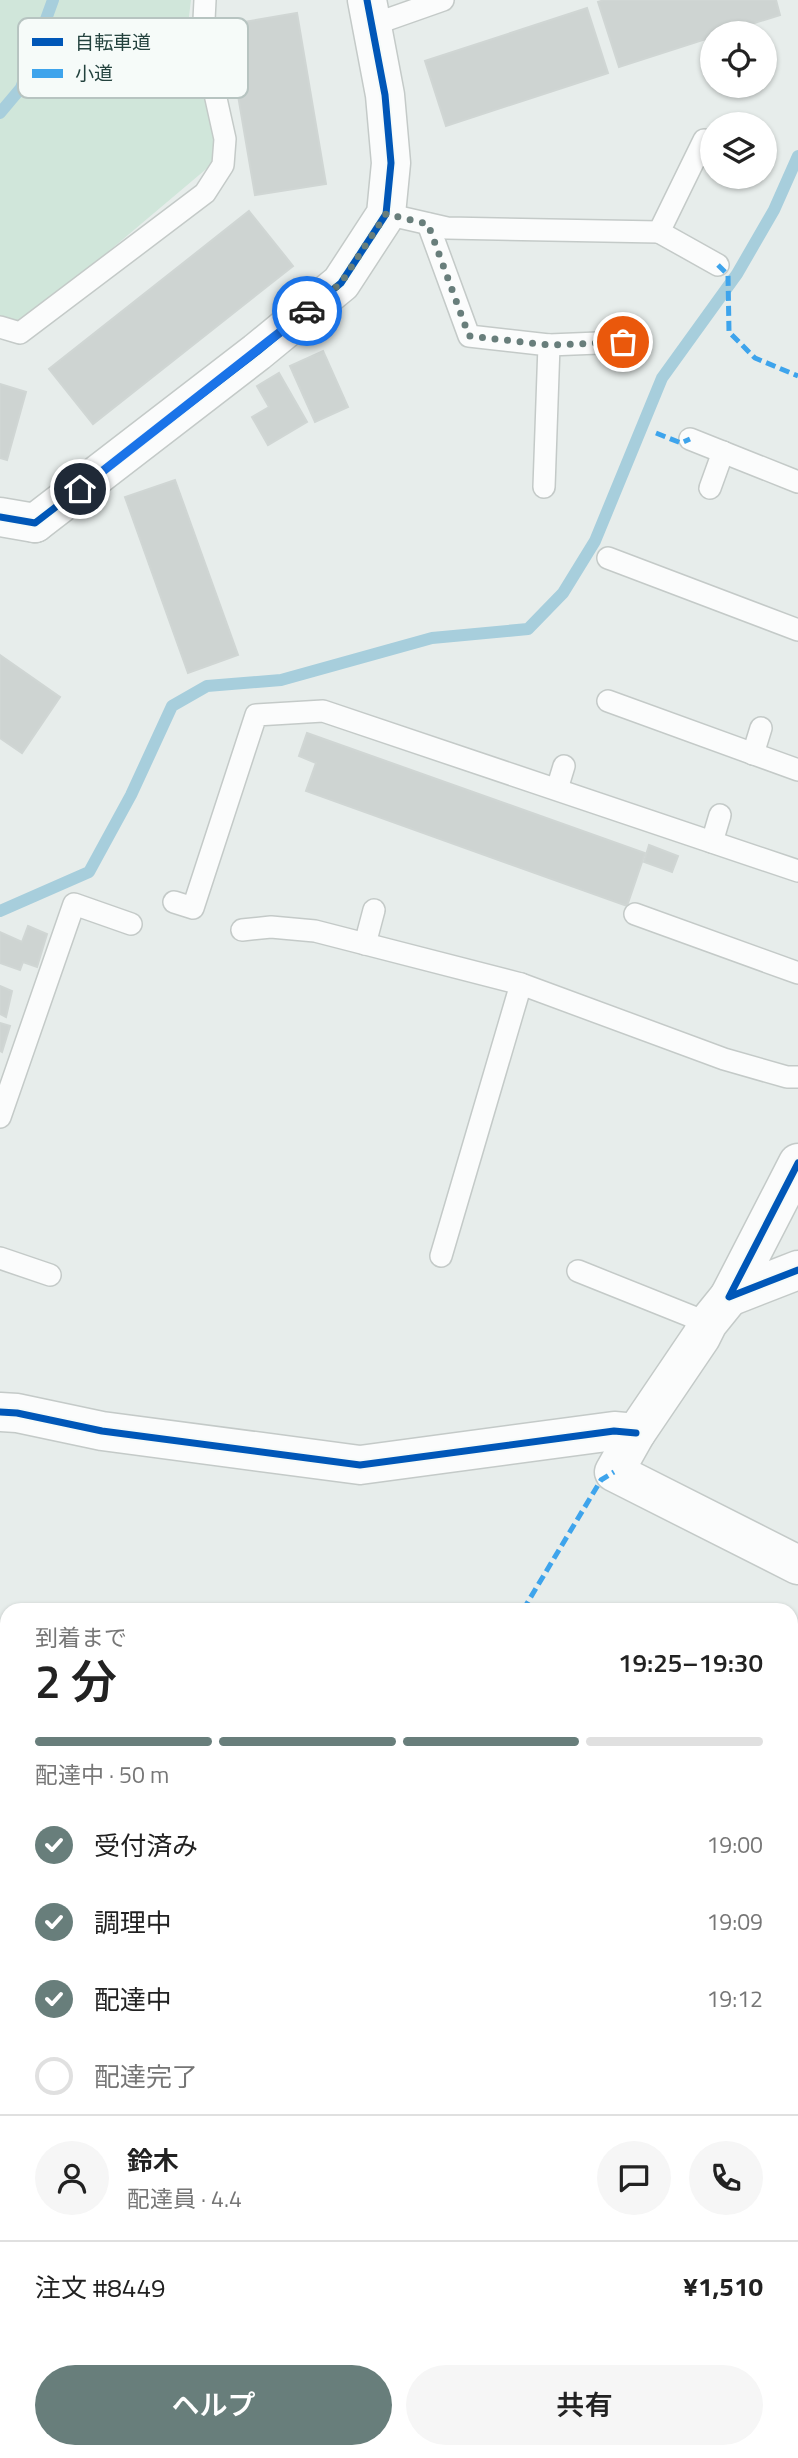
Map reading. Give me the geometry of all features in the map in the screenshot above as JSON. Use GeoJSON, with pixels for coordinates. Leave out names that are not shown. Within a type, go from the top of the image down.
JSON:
{"type":"FeatureCollection","features":[{"type":"Feature","properties":{"kind":"street"},"geometry":{"type":"LineString","coordinates":[[18,520],[257,352],[341,283],[386,214],[391,163],[385,95],[369,13]]}},
{"type":"Feature","properties":{"kind":"street"},"geometry":{"type":"LineString","coordinates":[[798,1163],[718,1310],[636,1433],[614,1472],[798,1565]]}},
{"type":"Feature","properties":{"kind":"street"},"geometry":{"type":"LineString","coordinates":[[718,1310],[798,1270]]}},
{"type":"Feature","properties":{"kind":"street"},"geometry":{"type":"LineString","coordinates":[[0,1412],[17,1413],[102,1431],[360,1465],[614,1431],[636,1433]]}},
{"type":"Feature","properties":{"kind":"lane"},"geometry":{"type":"LineString","coordinates":[[204,18],[205,0]]}},
{"type":"Feature","properties":{"kind":"lane"},"geometry":{"type":"LineString","coordinates":[[369,13],[443,0]]}},
{"type":"Feature","properties":{"kind":"lane"},"geometry":{"type":"LineString","coordinates":[[0,327],[20,333],[205,192],[223,166],[225,139],[216,98]]}},
{"type":"Feature","properties":{"kind":"lane"},"geometry":{"type":"LineString","coordinates":[[659,232],[700,148]]}},
{"type":"Feature","properties":{"kind":"lane"},"geometry":{"type":"LineString","coordinates":[[386,214],[447,228],[659,232],[718,265]]}},
{"type":"Feature","properties":{"kind":"lane"},"geometry":{"type":"LineString","coordinates":[[428,224],[469,336],[549,345],[623,342]]}},
{"type":"Feature","properties":{"kind":"lane"},"geometry":{"type":"LineString","coordinates":[[544,487],[549,345]]}},
{"type":"Feature","properties":{"kind":"lane"},"geometry":{"type":"LineString","coordinates":[[690,439],[798,482]]}},
{"type":"Feature","properties":{"kind":"lane"},"geometry":{"type":"LineString","coordinates":[[709,488],[723,452]]}},
{"type":"Feature","properties":{"kind":"lane"},"geometry":{"type":"LineString","coordinates":[[608,558],[798,630]]}},
{"type":"Feature","properties":{"kind":"lane"},"geometry":{"type":"LineString","coordinates":[[608,701],[798,770]]}},
{"type":"Feature","properties":{"kind":"lane"},"geometry":{"type":"LineString","coordinates":[[174,902],[193,908],[256,715],[323,712],[798,871]]}},
{"type":"Feature","properties":{"kind":"lane"},"geometry":{"type":"LineString","coordinates":[[753,754],[761,728]]}},
{"type":"Feature","properties":{"kind":"lane"},"geometry":{"type":"LineString","coordinates":[[557,789],[565,766]]}},
{"type":"Feature","properties":{"kind":"lane"},"geometry":{"type":"LineString","coordinates":[[712,842],[720,815]]}},
{"type":"Feature","properties":{"kind":"lane"},"geometry":{"type":"LineString","coordinates":[[0,1117],[74,904],[131,924]]}},
{"type":"Feature","properties":{"kind":"lane"},"geometry":{"type":"LineString","coordinates":[[365,944],[374,910]]}},
{"type":"Feature","properties":{"kind":"lane"},"geometry":{"type":"LineString","coordinates":[[635,914],[798,973]]}},
{"type":"Feature","properties":{"kind":"lane"},"geometry":{"type":"LineString","coordinates":[[242,930],[271,927],[315,931],[520,984],[724,1059],[788,1077],[798,1077]]}},
{"type":"Feature","properties":{"kind":"lane"},"geometry":{"type":"LineString","coordinates":[[441,1256],[520,984]]}},
{"type":"Feature","properties":{"kind":"lane"},"geometry":{"type":"LineString","coordinates":[[0,1258],[50,1275]]}},
{"type":"Feature","properties":{"kind":"lane"},"geometry":{"type":"LineString","coordinates":[[578,1271],[718,1310]]}},
{"type":"Feature","properties":{"kind":"green space"},"geometry":{"type":"Polygon","coordinates":[[[0,0],[191,0],[189,18],[18,18],[18,98],[206,98],[227,129],[224,154],[7,337],[0,335],[0,0]]]}},
{"type":"Feature","properties":{"kind":"building"},"geometry":{"type":"Polygon","coordinates":[[[776,0],[780,15],[761,21],[700,21],[700,41],[619,67],[598,2],[776,0]]]}},
{"type":"Feature","properties":{"kind":"building"},"geometry":{"type":"Polygon","coordinates":[[[587,8],[608,73],[446,126],[425,61],[587,8]]]}},
{"type":"Feature","properties":{"kind":"building"},"geometry":{"type":"Polygon","coordinates":[[[297,13],[326,184],[255,195],[238,98],[248,98],[248,21],[297,13]]]}},
{"type":"Feature","properties":{"kind":"building"},"geometry":{"type":"Polygon","coordinates":[[[249,211],[293,266],[93,424],[49,369],[249,211]]]}},
{"type":"Feature","properties":{"kind":"building"},"geometry":{"type":"Polygon","coordinates":[[[323,351],[348,407],[315,422],[290,366],[323,351]]]}},
{"type":"Feature","properties":{"kind":"building"},"geometry":{"type":"Polygon","coordinates":[[[279,373],[307,422],[268,445],[252,417],[269,407],[257,386],[279,373]]]}},
{"type":"Feature","properties":{"kind":"building"},"geometry":{"type":"Polygon","coordinates":[[[0,384],[26,392],[7,460],[0,458],[0,384]]]}},
{"type":"Feature","properties":{"kind":"building"},"geometry":{"type":"Polygon","coordinates":[[[175,480],[238,655],[188,673],[125,497],[175,480]]]}},
{"type":"Feature","properties":{"kind":"building"},"geometry":{"type":"Polygon","coordinates":[[[0,655],[60,697],[22,753],[0,738],[0,655]]]}},
{"type":"Feature","properties":{"kind":"building"},"geometry":{"type":"Polygon","coordinates":[[[307,733],[645,853],[627,906],[306,791],[316,763],[299,756],[307,733]]]}},
{"type":"Feature","properties":{"kind":"building"},"geometry":{"type":"Polygon","coordinates":[[[649,845],[678,856],[672,872],[644,862],[649,845]]]}},
{"type":"Feature","properties":{"kind":"building"},"geometry":{"type":"Polygon","coordinates":[[[28,926],[47,934],[37,967],[23,962],[20,970],[0,963],[0,932],[22,942],[28,926]]]}},
{"type":"Feature","properties":{"kind":"building"},"geometry":{"type":"Polygon","coordinates":[[[0,986],[12,991],[6,1017],[0,1014],[0,986]]]}},
{"type":"Feature","properties":{"kind":"building"},"geometry":{"type":"Polygon","coordinates":[[[0,1023],[10,1026],[2,1052],[0,1051],[0,1023]]]}},
{"type":"Feature","properties":{"kind":"waterway"},"geometry":{"type":"LineString","coordinates":[[46,18],[53,0]]}},
{"type":"Feature","properties":{"kind":"waterway"},"geometry":{"type":"LineString","coordinates":[[0,113],[18,92]]}},
{"type":"Feature","properties":{"kind":"waterway"},"geometry":{"type":"LineString","coordinates":[[0,911],[89,872],[131,795],[172,706],[207,686],[281,680],[432,638],[528,629],[563,593],[595,541],[662,378],[737,274],[774,210],[798,156]]}},
{"type":"Feature","properties":{"kind":"marked path"},"geometry":{"type":"LineString","coordinates":[[718,265],[728,275],[729,332],[755,358],[798,376]]}},
{"type":"Feature","properties":{"kind":"marked path"},"geometry":{"type":"LineString","coordinates":[[656,433],[681,443],[690,439]]}},
{"type":"Feature","properties":{"kind":"marked path"},"geometry":{"type":"LineString","coordinates":[[527,1603],[601,1480],[614,1472]]}},
{"type":"Feature","properties":{"kind":"cycle path"},"geometry":{"type":"LineString","coordinates":[[0,517],[35,523],[257,352],[341,283],[386,214],[391,163],[385,95],[367,0]]}},
{"type":"Feature","properties":{"kind":"cycle path"},"geometry":{"type":"LineString","coordinates":[[798,1163],[729,1297],[798,1270]]}},
{"type":"Feature","properties":{"kind":"cycle path"},"geometry":{"type":"LineString","coordinates":[[0,1412],[17,1413],[102,1431],[360,1465],[614,1431],[636,1433]]}},
{"type":"Feature","properties":{"kind":"way so far"},"geometry":{"type":"LineString","coordinates":[[307,311],[341,283],[386,214],[428,224],[469,336],[549,345],[623,342]]}},
{"type":"Feature","properties":{"kind":"route"},"geometry":{"type":"LineString","coordinates":[[80,489],[307,311]]}}]}
